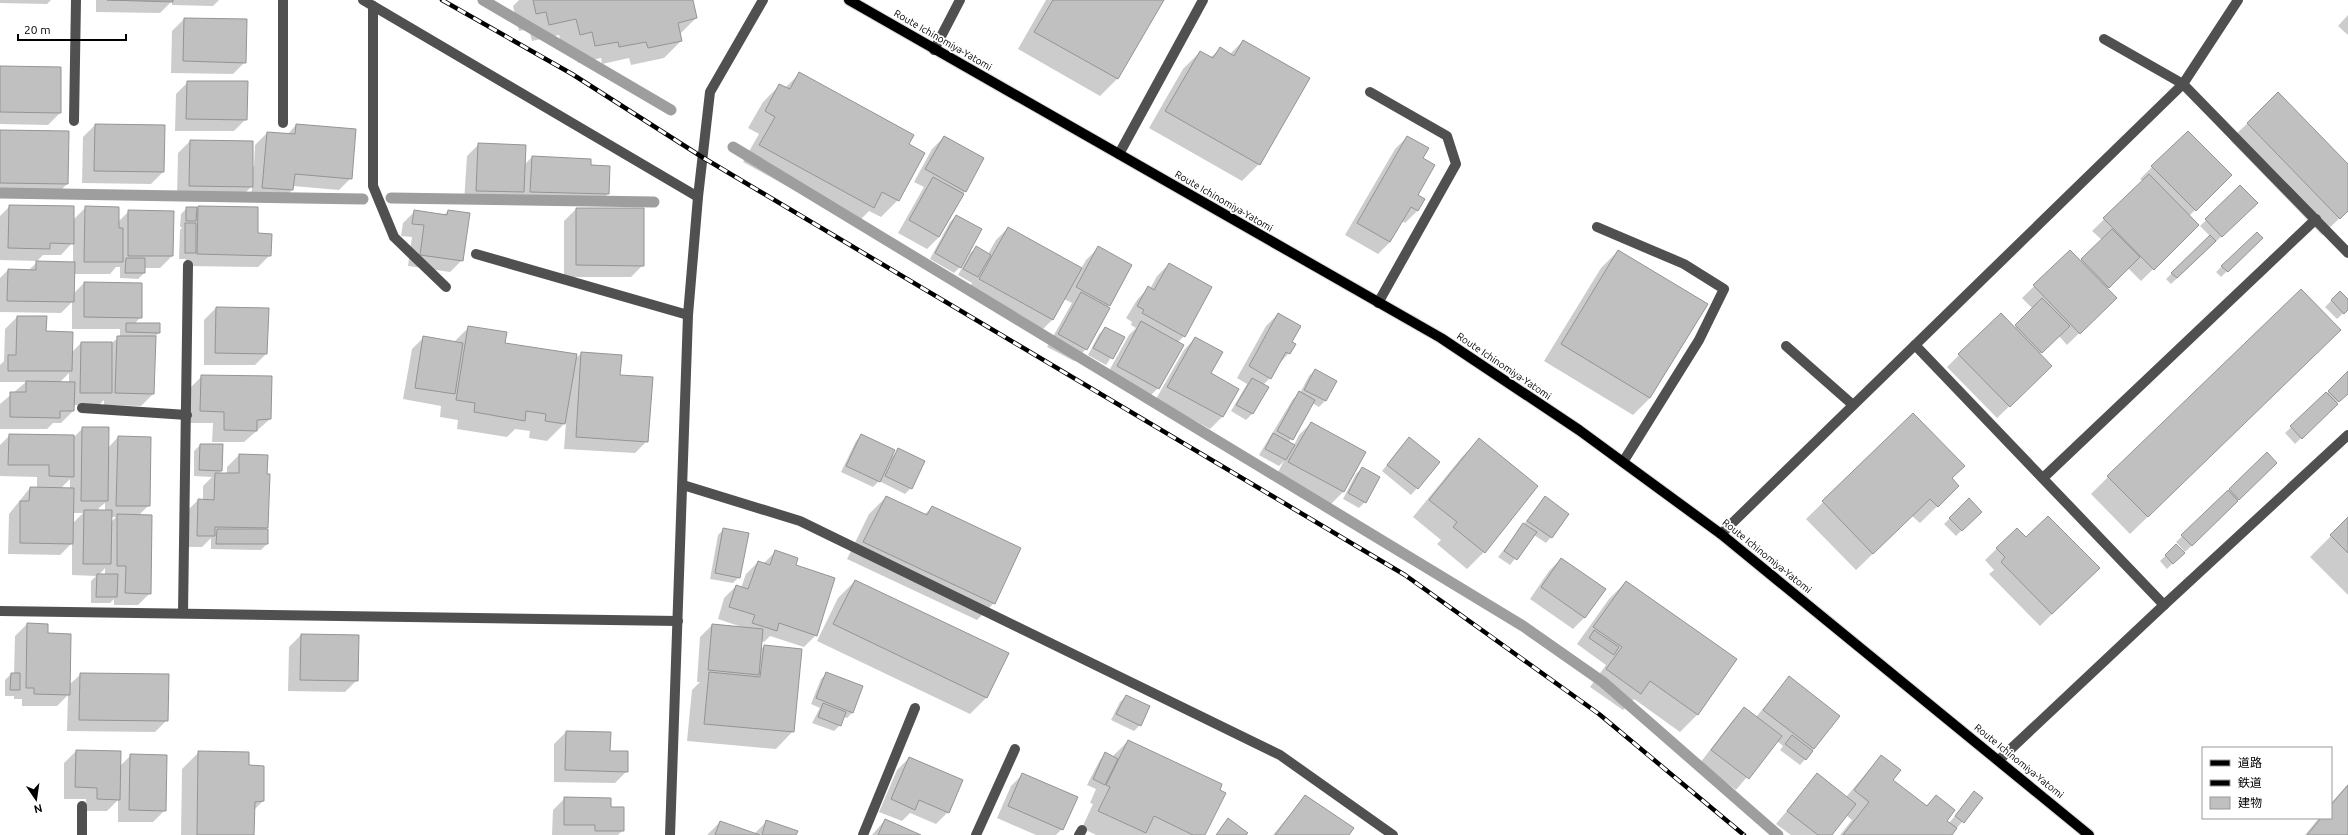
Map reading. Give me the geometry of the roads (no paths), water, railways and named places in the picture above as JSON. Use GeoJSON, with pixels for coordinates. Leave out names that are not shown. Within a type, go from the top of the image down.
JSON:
{"type":"FeatureCollection","features":[{"type":"Feature","properties":{"kind":"main road","name":"Route Ichinomiya-Yatomi"},"geometry":{"type":"LineString","coordinates":[[849,0],[934,50],[1441,338],[1579,430],[1721,534],[2090,835]]}},
{"type":"Feature","properties":{"kind":"street"},"geometry":{"type":"LineString","coordinates":[[74,121],[76,0]]}},
{"type":"Feature","properties":{"kind":"street"},"geometry":{"type":"LineString","coordinates":[[283,0],[283,123]]}},
{"type":"Feature","properties":{"kind":"street"},"geometry":{"type":"LineString","coordinates":[[363,0],[698,197]]}},
{"type":"Feature","properties":{"kind":"street"},"geometry":{"type":"LineString","coordinates":[[670,835],[688,315],[698,197],[710,92],[763,0]]}},
{"type":"Feature","properties":{"kind":"street"},"geometry":{"type":"LineString","coordinates":[[934,50],[960,0]]}},
{"type":"Feature","properties":{"kind":"street"},"geometry":{"type":"LineString","coordinates":[[1119,154],[1203,0]]}},
{"type":"Feature","properties":{"kind":"street"},"geometry":{"type":"LineString","coordinates":[[1721,534],[2183,84],[2238,0]]}},
{"type":"Feature","properties":{"kind":"street"},"geometry":{"type":"LineString","coordinates":[[373,6],[373,186],[394,237],[446,287]]}},
{"type":"Feature","properties":{"kind":"street"},"geometry":{"type":"LineString","coordinates":[[2104,39],[2183,84],[2348,253]]}},
{"type":"Feature","properties":{"kind":"street"},"geometry":{"type":"LineString","coordinates":[[1370,92],[1447,136],[1456,164],[1378,303]]}},
{"type":"Feature","properties":{"kind":"street"},"geometry":{"type":"LineString","coordinates":[[2043,478],[2316,219]]}},
{"type":"Feature","properties":{"kind":"street"},"geometry":{"type":"LineString","coordinates":[[1597,226],[1684,264],[1724,289],[1699,340],[1623,462]]}},
{"type":"Feature","properties":{"kind":"street"},"geometry":{"type":"LineString","coordinates":[[476,254],[688,315]]}},
{"type":"Feature","properties":{"kind":"street"},"geometry":{"type":"LineString","coordinates":[[183,613],[188,265]]}},
{"type":"Feature","properties":{"kind":"street"},"geometry":{"type":"LineString","coordinates":[[1915,345],[2164,605]]}},
{"type":"Feature","properties":{"kind":"street"},"geometry":{"type":"LineString","coordinates":[[1786,346],[1853,405]]}},
{"type":"Feature","properties":{"kind":"street"},"geometry":{"type":"LineString","coordinates":[[82,408],[187,415]]}},
{"type":"Feature","properties":{"kind":"street"},"geometry":{"type":"LineString","coordinates":[[1999,760],[2348,435]]}},
{"type":"Feature","properties":{"kind":"street"},"geometry":{"type":"LineString","coordinates":[[682,485],[800,521],[1280,755],[1393,835]]}},
{"type":"Feature","properties":{"kind":"street"},"geometry":{"type":"LineString","coordinates":[[0,611],[678,621]]}},
{"type":"Feature","properties":{"kind":"street"},"geometry":{"type":"LineString","coordinates":[[863,835],[915,708]]}},
{"type":"Feature","properties":{"kind":"street"},"geometry":{"type":"LineString","coordinates":[[976,835],[1014,749]]}},
{"type":"Feature","properties":{"kind":"street"},"geometry":{"type":"LineString","coordinates":[[82,806],[82,835]]}},
{"type":"Feature","properties":{"kind":"waterway"},"geometry":{"type":"LineString","coordinates":[[483,0],[671,110]]}},
{"type":"Feature","properties":{"kind":"waterway"},"geometry":{"type":"LineString","coordinates":[[733,147],[1523,626],[1603,682],[1778,835]]}},
{"type":"Feature","properties":{"kind":"waterway"},"geometry":{"type":"LineString","coordinates":[[0,193],[363,199]]}},
{"type":"Feature","properties":{"kind":"waterway"},"geometry":{"type":"LineString","coordinates":[[391,198],[654,202]]}},
{"type":"Feature","properties":{"kind":"railway"},"geometry":{"type":"LineString","coordinates":[[442,0],[572,74],[702,157],[1405,575],[1599,714],[1744,835]]}}]}
